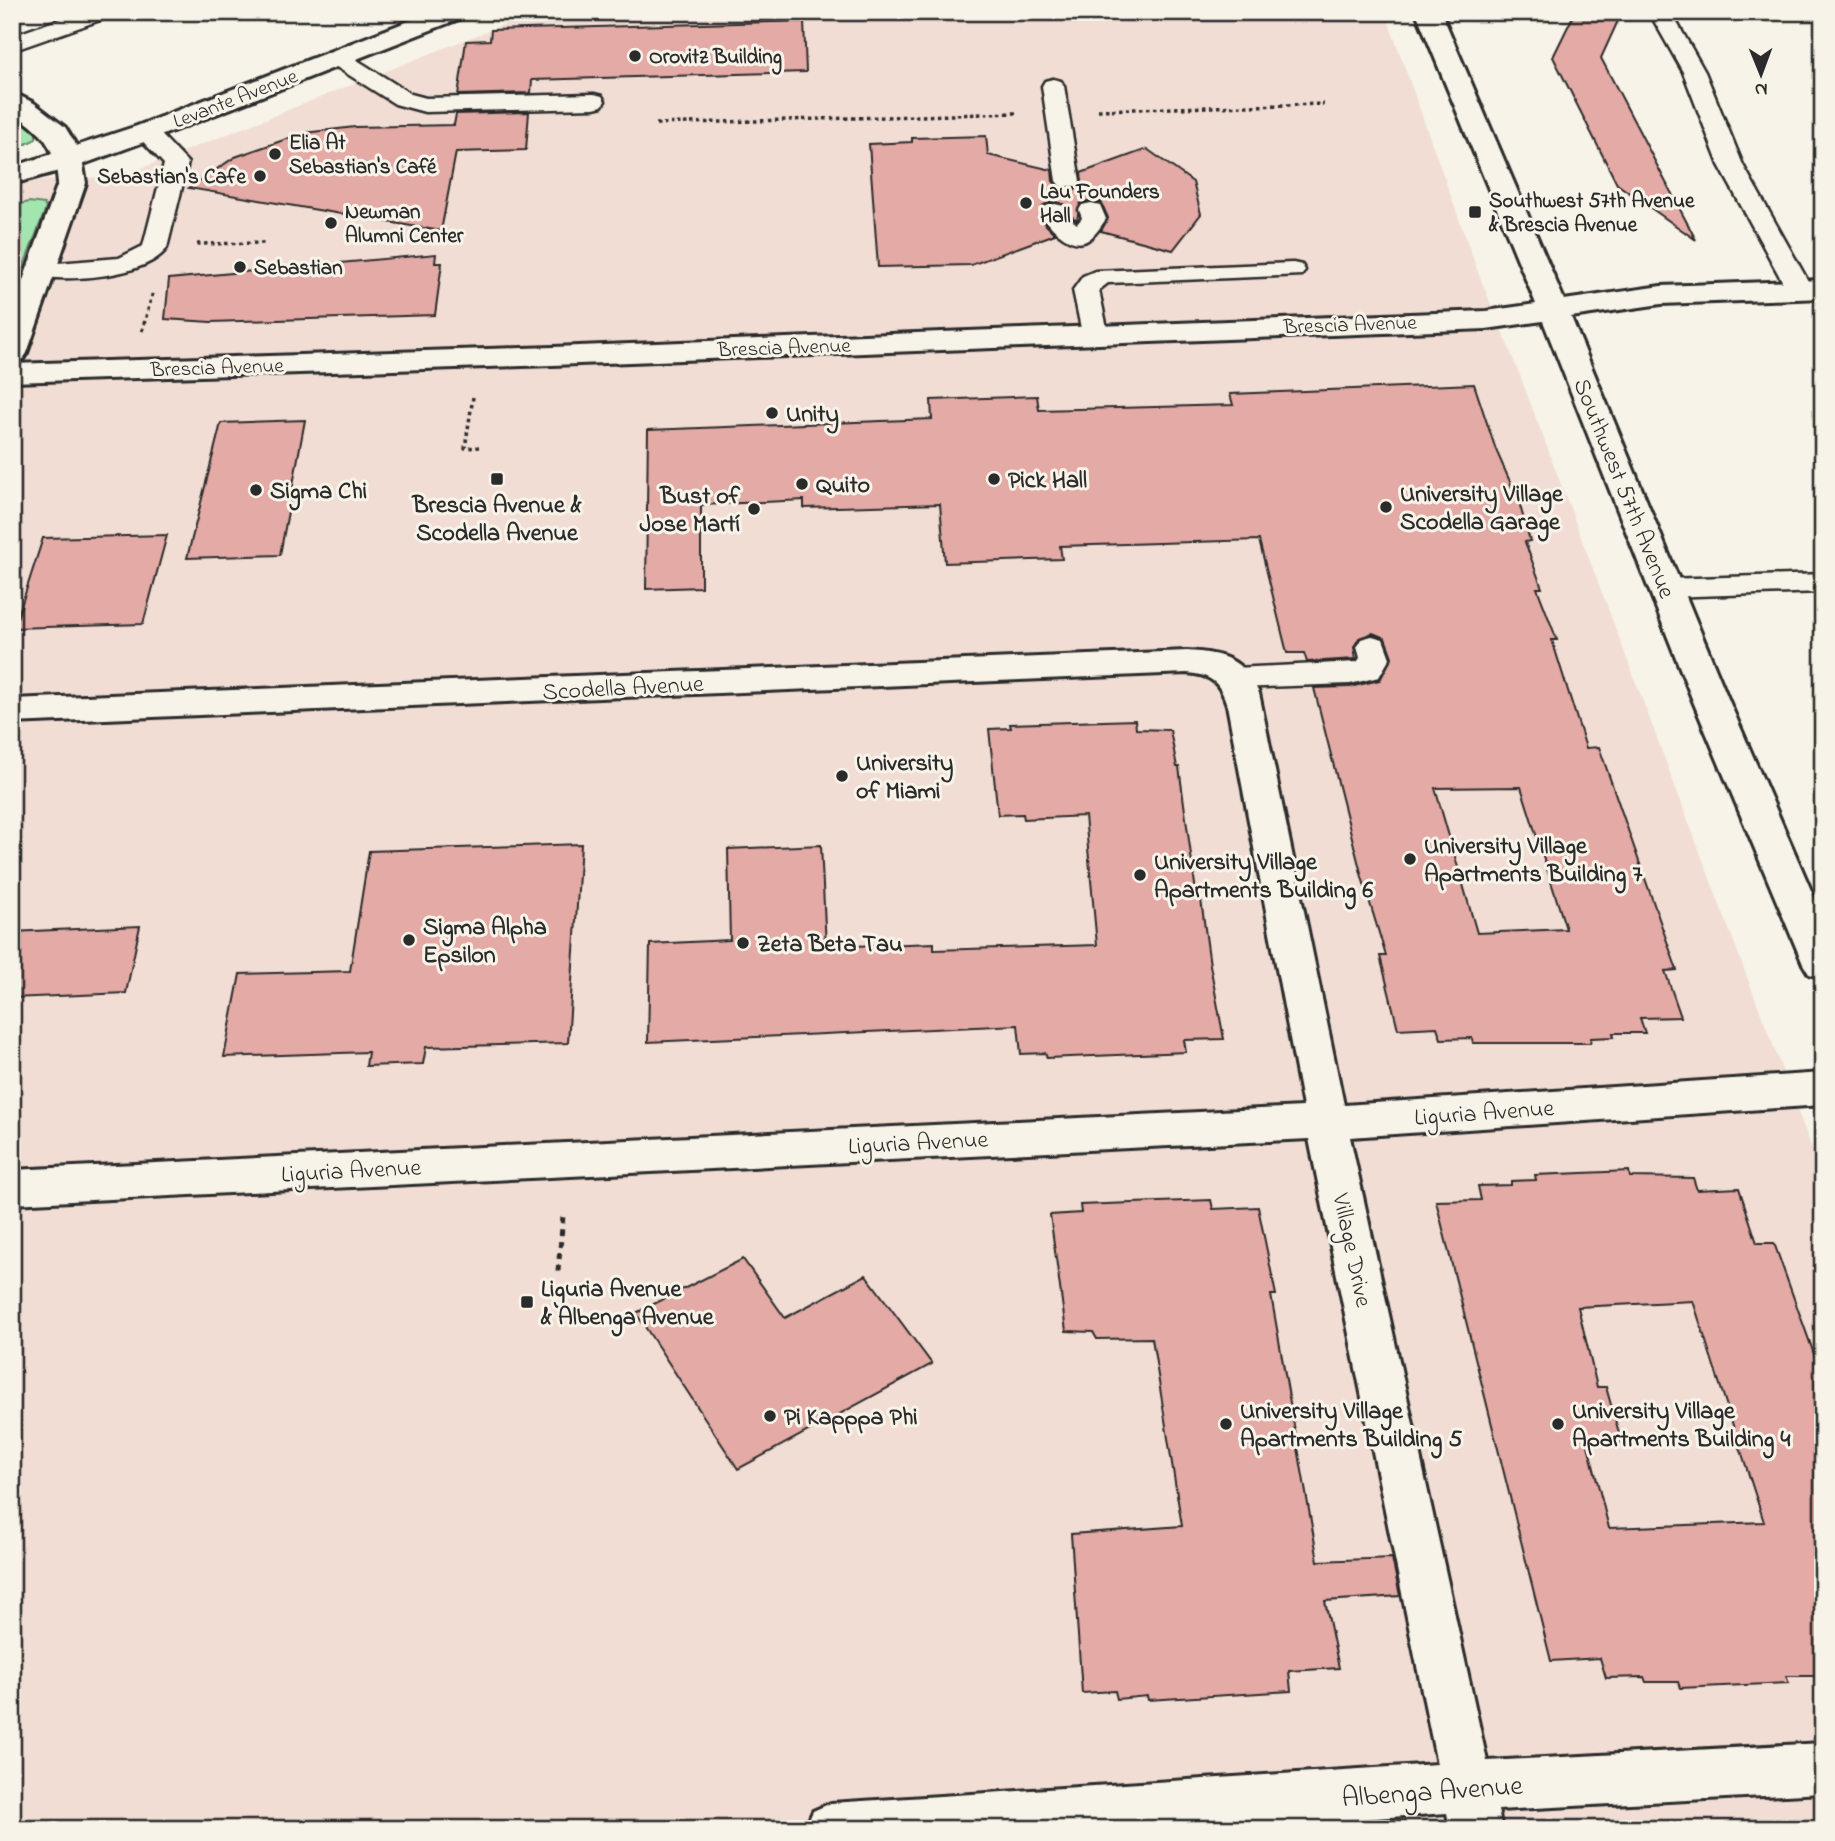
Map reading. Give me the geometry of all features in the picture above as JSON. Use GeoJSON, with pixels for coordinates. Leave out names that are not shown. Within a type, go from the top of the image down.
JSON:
{"type":"FeatureCollection","features":[{"type":"Feature","properties":{"kind":"street","name":"Levante Avenue"},"geometry":{"type":"LineString","coordinates":[[12,176],[71,159],[146,132],[455,12]]}},
{"type":"Feature","properties":{"kind":"street","name":"Southwest 57th Avenue"},"geometry":{"type":"LineString","coordinates":[[1428,12],[1823,964]]}},
{"type":"Feature","properties":{"kind":"street"},"geometry":{"type":"LineString","coordinates":[[12,100],[47,123],[63,142],[71,159],[72,183],[12,353]]}},
{"type":"Feature","properties":{"kind":"street","name":"Brescia Avenue"},"geometry":{"type":"LineString","coordinates":[[12,373],[553,356],[1486,320],[1661,295],[1811,290]]}},
{"type":"Feature","properties":{"kind":"street","name":"Scodella Avenue"},"geometry":{"type":"LineString","coordinates":[[12,711],[1187,662],[1206,663],[1233,676]]}},
{"type":"Feature","properties":{"kind":"street","name":"Village Drive"},"geometry":{"type":"LineString","coordinates":[[1233,676],[1245,705],[1326,1122],[1472,1808]]}},
{"type":"Feature","properties":{"kind":"street","name":"Liguria Avenue"},"geometry":{"type":"LineString","coordinates":[[12,1187],[1326,1122],[1823,1089]]}},
{"type":"Feature","properties":{"kind":"street","name":"Albenga Avenue"},"geometry":{"type":"LineString","coordinates":[[831,1829],[1472,1808],[1823,1768]]}},
{"type":"Feature","properties":{"kind":"lane"},"geometry":{"type":"LineString","coordinates":[[12,44],[101,12]]}},
{"type":"Feature","properties":{"kind":"lane"},"geometry":{"type":"LineString","coordinates":[[1660,12],[1694,72],[1731,165],[1811,290]]}},
{"type":"Feature","properties":{"kind":"lane"},"geometry":{"type":"LineString","coordinates":[[338,58],[403,99],[425,105],[594,101]]}},
{"type":"Feature","properties":{"kind":"lane"},"geometry":{"type":"LineString","coordinates":[[1053,86],[1058,111],[1058,221],[1079,237],[1092,281]]}},
{"type":"Feature","properties":{"kind":"lane"},"geometry":{"type":"LineString","coordinates":[[41,270],[126,264],[150,256],[155,248],[176,163],[146,132]]}},
{"type":"Feature","properties":{"kind":"lane"},"geometry":{"type":"LineString","coordinates":[[1059,196],[1090,203],[1094,219],[1079,237]]}},
{"type":"Feature","properties":{"kind":"lane"},"geometry":{"type":"LineString","coordinates":[[1095,333],[1086,290],[1092,281],[1120,274],[1293,270]]}},
{"type":"Feature","properties":{"kind":"lane"},"geometry":{"type":"LineString","coordinates":[[1665,588],[1823,583]]}},
{"type":"Feature","properties":{"kind":"lane"},"geometry":{"type":"LineString","coordinates":[[1233,676],[1350,674],[1368,670],[1375,658],[1372,646]]}},
{"type":"Feature","properties":{"kind":"path"},"geometry":{"type":"LineString","coordinates":[[656,124],[1324,104]]}},
{"type":"Feature","properties":{"kind":"path"},"geometry":{"type":"LineString","coordinates":[[194,244],[265,243]]}},
{"type":"Feature","properties":{"kind":"path"},"geometry":{"type":"LineString","coordinates":[[139,338],[156,283]]}},
{"type":"Feature","properties":{"kind":"path"},"geometry":{"type":"LineString","coordinates":[[152,295],[160,295]]}},
{"type":"Feature","properties":{"kind":"path"},"geometry":{"type":"LineString","coordinates":[[474,390],[465,448],[479,447]]}},
{"type":"Feature","properties":{"kind":"path"},"geometry":{"type":"LineString","coordinates":[[558,1271],[563,1216]]}},
{"type":"Feature","properties":{"kind":"shaded area","name":"University of Miami"},"geometry":{"type":"Polygon","coordinates":[[[535,12],[1385,12],[1479,275],[1519,373],[1823,1178],[1823,1829],[12,1829],[12,182],[122,176],[535,12]]]}},
{"type":"Feature","properties":{"kind":"green space"},"geometry":{"type":"Polygon","coordinates":[[[12,114],[36,132],[36,139],[26,144],[12,144],[12,114]]]}},
{"type":"Feature","properties":{"kind":"green space"},"geometry":{"type":"Polygon","coordinates":[[[21,204],[44,204],[46,208],[12,297],[13,212],[21,204]]]}},
{"type":"Feature","properties":{"kind":"building"},"geometry":{"type":"Polygon","coordinates":[[[1575,12],[1622,12],[1601,58],[1696,240],[1617,184],[1553,57],[1575,12]]]}},
{"type":"Feature","properties":{"kind":"building","name":"Orovitz Building"},"geometry":{"type":"Polygon","coordinates":[[[804,21],[806,72],[532,80],[531,93],[458,95],[466,41],[490,40],[491,30],[804,21]]]}},
{"type":"Feature","properties":{"kind":"building"},"geometry":{"type":"Polygon","coordinates":[[[529,112],[526,150],[456,152],[441,231],[189,188],[235,157],[304,133],[355,127],[454,125],[456,114],[529,112]]]}},
{"type":"Feature","properties":{"kind":"building","name":"Lau Founders Hall"},"geometry":{"type":"Polygon","coordinates":[[[986,136],[988,155],[1052,170],[1053,181],[1060,189],[1076,189],[1082,183],[1081,173],[1147,149],[1193,182],[1201,214],[1173,250],[1101,231],[1108,218],[1101,202],[1090,200],[1080,204],[1077,220],[1071,216],[1066,205],[1054,201],[1044,205],[1040,212],[1046,225],[1055,234],[971,265],[878,267],[869,144],[912,142],[912,138],[986,136]]]}},
{"type":"Feature","properties":{"kind":"building"},"geometry":{"type":"Polygon","coordinates":[[[436,254],[435,263],[442,263],[435,315],[211,322],[165,319],[169,279],[436,254]]]}},
{"type":"Feature","properties":{"kind":"building"},"geometry":{"type":"Polygon","coordinates":[[[1474,384],[1496,450],[1519,502],[1530,541],[1525,542],[1542,588],[1537,588],[1557,640],[1552,640],[1586,748],[1599,747],[1677,970],[1665,971],[1681,1017],[1640,1018],[1645,1033],[1613,1033],[1614,1037],[1591,1038],[1590,1043],[1473,1043],[1472,1038],[1441,1039],[1437,1027],[1398,1029],[1380,956],[1386,956],[1362,877],[1314,688],[1350,687],[1380,680],[1392,657],[1385,638],[1373,633],[1359,638],[1354,647],[1356,659],[1307,662],[1304,653],[1287,653],[1259,540],[1060,546],[1062,559],[945,563],[940,504],[804,508],[804,500],[701,505],[701,587],[646,589],[648,430],[932,419],[931,400],[1037,396],[1039,410],[1233,405],[1230,394],[1474,384]],[[1521,787],[1435,788],[1477,933],[1566,929],[1521,787]]]}},
{"type":"Feature","properties":{"kind":"building","name":"Sigma Chi"},"geometry":{"type":"Polygon","coordinates":[[[305,420],[280,555],[187,558],[221,423],[305,420]]]}},
{"type":"Feature","properties":{"kind":"building"},"geometry":{"type":"Polygon","coordinates":[[[167,535],[143,624],[14,628],[43,538],[167,535]]]}},
{"type":"Feature","properties":{"kind":"building"},"geometry":{"type":"Polygon","coordinates":[[[1135,720],[1136,729],[1170,730],[1179,767],[1196,892],[1200,892],[1224,1039],[1184,1040],[1186,1052],[1047,1058],[1045,1053],[1021,1054],[1018,1025],[648,1042],[650,944],[730,940],[728,849],[821,845],[826,947],[934,943],[934,950],[1097,945],[1085,816],[1024,819],[1023,814],[998,815],[989,729],[1011,728],[1010,724],[1135,720]]]}},
{"type":"Feature","properties":{"kind":"building","name":"Sigma Alpha Epsilon"},"geometry":{"type":"Polygon","coordinates":[[[581,844],[568,1043],[426,1047],[423,1064],[366,1066],[368,1052],[224,1057],[240,974],[350,971],[369,851],[581,844]]]}},
{"type":"Feature","properties":{"kind":"building"},"geometry":{"type":"Polygon","coordinates":[[[140,926],[126,993],[12,998],[12,932],[140,926]]]}},
{"type":"Feature","properties":{"kind":"building","name":"University Village Apartments Building 4"},"geometry":{"type":"Polygon","coordinates":[[[1629,1171],[1630,1177],[1693,1178],[1697,1190],[1739,1188],[1757,1243],[1774,1243],[1823,1379],[1823,1676],[1786,1676],[1789,1683],[1680,1688],[1678,1682],[1646,1682],[1644,1677],[1606,1678],[1600,1658],[1551,1661],[1436,1201],[1481,1200],[1478,1186],[1511,1185],[1511,1181],[1536,1180],[1535,1175],[1629,1171]],[[1693,1301],[1578,1307],[1597,1387],[1606,1387],[1622,1444],[1588,1445],[1609,1528],[1764,1522],[1693,1301]]]}},
{"type":"Feature","properties":{"kind":"building","name":"University Village Apartments Building 5"},"geometry":{"type":"Polygon","coordinates":[[[1211,1200],[1213,1209],[1258,1207],[1276,1295],[1271,1295],[1318,1561],[1392,1558],[1400,1596],[1325,1601],[1339,1668],[1289,1671],[1291,1691],[1148,1700],[1147,1696],[1117,1699],[1115,1691],[1082,1693],[1071,1534],[1182,1526],[1152,1338],[1097,1339],[1093,1332],[1066,1331],[1050,1215],[1081,1213],[1080,1205],[1211,1200]]]}},
{"type":"Feature","properties":{"kind":"building","name":"Pi Kapppa Phi"},"geometry":{"type":"Polygon","coordinates":[[[743,1259],[785,1318],[866,1275],[932,1364],[738,1469],[636,1313],[743,1259]]]}},
{"type":"Feature","properties":{"kind":"place","name":"Orovitz Building"},"geometry":{"type":"Point","coordinates":[635,56]}},
{"type":"Feature","properties":{"kind":"place","name":"Elia At Sebastian's Café"},"geometry":{"type":"Point","coordinates":[275,154]}},
{"type":"Feature","properties":{"kind":"place","name":"Sebastian's Cafe"},"geometry":{"type":"Point","coordinates":[260,176]}},
{"type":"Feature","properties":{"kind":"place","name":"Lau Founders Hall"},"geometry":{"type":"Point","coordinates":[1026,203]}},
{"type":"Feature","properties":{"kind":"place","name":"Southwest 57th Avenue & Brescia Avenue"},"geometry":{"type":"Point","coordinates":[1475,212]}},
{"type":"Feature","properties":{"kind":"place","name":"Newman Alumni Center"},"geometry":{"type":"Point","coordinates":[331,223]}},
{"type":"Feature","properties":{"kind":"place","name":"Sebastian"},"geometry":{"type":"Point","coordinates":[240,267]}},
{"type":"Feature","properties":{"kind":"place","name":"Unity"},"geometry":{"type":"Point","coordinates":[772,413]}},
{"type":"Feature","properties":{"kind":"place","name":"Brescia Avenue & Scodella Avenue"},"geometry":{"type":"Point","coordinates":[497,479]}},
{"type":"Feature","properties":{"kind":"place","name":"Pick Hall"},"geometry":{"type":"Point","coordinates":[994,479]}},
{"type":"Feature","properties":{"kind":"place","name":"Quito"},"geometry":{"type":"Point","coordinates":[802,484]}},
{"type":"Feature","properties":{"kind":"place","name":"Sigma Chi"},"geometry":{"type":"Point","coordinates":[256,490]}},
{"type":"Feature","properties":{"kind":"place","name":"University Village Scodella Garage"},"geometry":{"type":"Point","coordinates":[1386,507]}},
{"type":"Feature","properties":{"kind":"place","name":"Bust of Jose Martí"},"geometry":{"type":"Point","coordinates":[754,509]}},
{"type":"Feature","properties":{"kind":"place","name":"University of Miami"},"geometry":{"type":"Point","coordinates":[842,776]}},
{"type":"Feature","properties":{"kind":"place","name":"University Village Apartments Building 7"},"geometry":{"type":"Point","coordinates":[1410,859]}},
{"type":"Feature","properties":{"kind":"place","name":"University Village Apartments Building 6"},"geometry":{"type":"Point","coordinates":[1140,875]}},
{"type":"Feature","properties":{"kind":"place","name":"Sigma Alpha Epsilon"},"geometry":{"type":"Point","coordinates":[409,940]}},
{"type":"Feature","properties":{"kind":"place","name":"Zeta Beta Tau"},"geometry":{"type":"Point","coordinates":[743,943]}},
{"type":"Feature","properties":{"kind":"place","name":"Liguria Avenue & Albenga Avenue"},"geometry":{"type":"Point","coordinates":[527,1302]}},
{"type":"Feature","properties":{"kind":"place","name":"Pi Kapppa Phi"},"geometry":{"type":"Point","coordinates":[770,1416]}},
{"type":"Feature","properties":{"kind":"place","name":"University Village Apartments Building 5"},"geometry":{"type":"Point","coordinates":[1226,1424]}},
{"type":"Feature","properties":{"kind":"place","name":"University Village Apartments Building 4"},"geometry":{"type":"Point","coordinates":[1558,1424]}}]}
